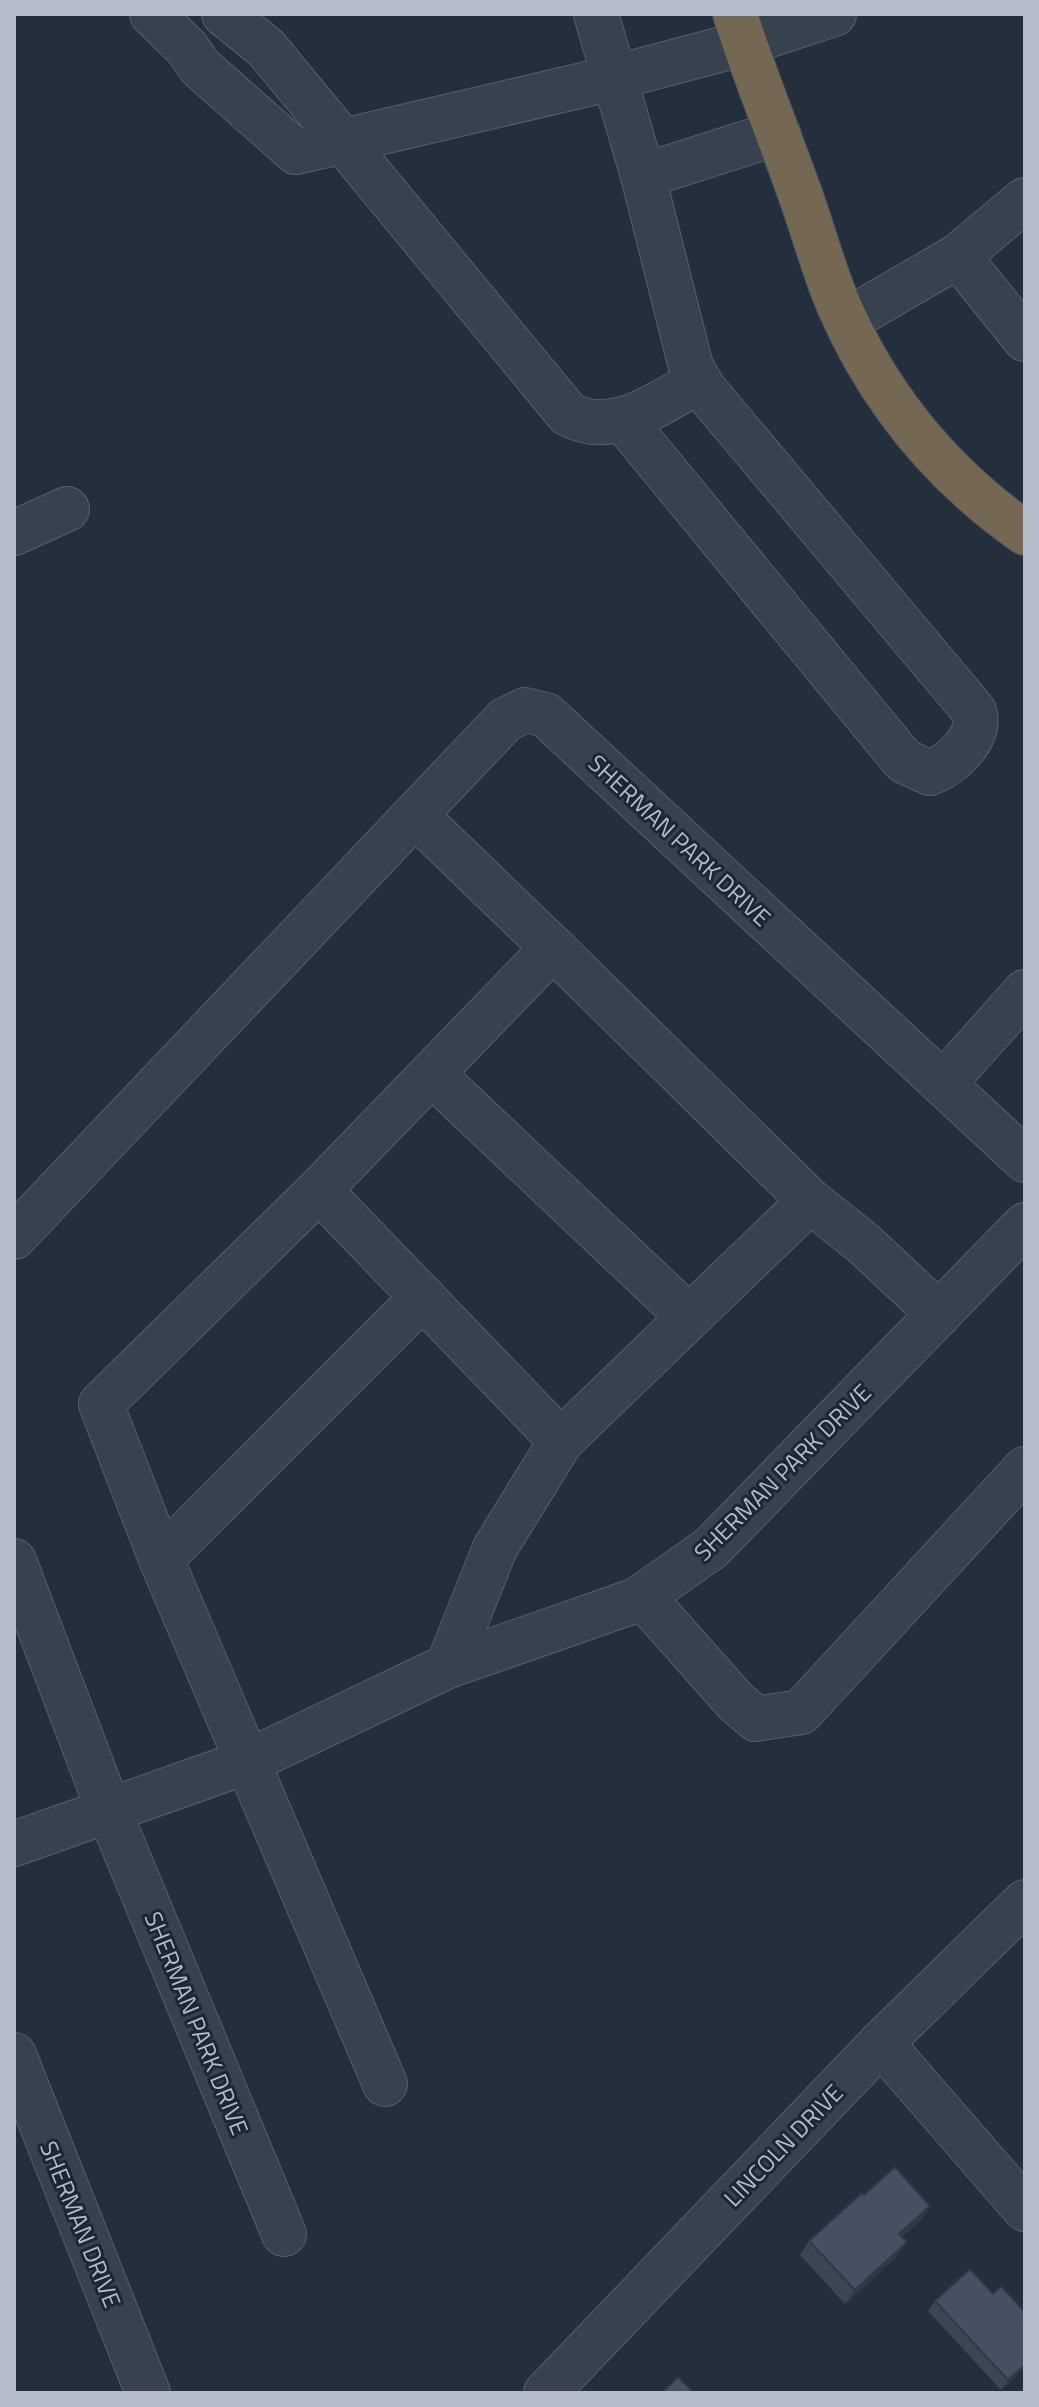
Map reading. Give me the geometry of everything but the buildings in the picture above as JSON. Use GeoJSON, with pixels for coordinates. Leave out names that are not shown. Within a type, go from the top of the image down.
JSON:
{"type":"FeatureCollection","features":[{"type":"Feature","properties":{"kind":"highway"},"geometry":{"type":"LineString","coordinates":[[740,29],[846,321],[896,411],[932,455],[986,506],[1025,533]]}},
{"type":"Feature","properties":{"kind":"street"},"geometry":{"type":"LineString","coordinates":[[152,14],[187,48],[200,67],[296,152],[613,78],[740,29],[834,14]]}},
{"type":"Feature","properties":{"kind":"street"},"geometry":{"type":"LineString","coordinates":[[224,14],[266,48],[554,400],[581,421],[624,421],[699,381]]}},
{"type":"Feature","properties":{"kind":"street"},"geometry":{"type":"LineString","coordinates":[[596,14],[643,176],[691,367],[699,381],[974,711],[976,733],[938,770],[921,771],[904,761],[624,421]]}},
{"type":"Feature","properties":{"kind":"street"},"geometry":{"type":"LineString","coordinates":[[643,176],[778,133]]}},
{"type":"Feature","properties":{"kind":"street"},"geometry":{"type":"LineString","coordinates":[[846,321],[958,256],[1025,200]]}},
{"type":"Feature","properties":{"kind":"street"},"geometry":{"type":"LineString","coordinates":[[958,256],[1025,339]]}},
{"type":"Feature","properties":{"kind":"street"},"geometry":{"type":"LineString","coordinates":[[14,533],[67,509]]}},
{"type":"Feature","properties":{"kind":"street","name":"SHERMAN PARK DRIVE"},"geometry":{"type":"LineString","coordinates":[[14,1237],[505,720],[525,710],[546,715],[1025,1160]]}},
{"type":"Feature","properties":{"kind":"street"},"geometry":{"type":"LineString","coordinates":[[415,815],[810,1201],[863,1243],[939,1314]]}},
{"type":"Feature","properties":{"kind":"street"},"geometry":{"type":"LineString","coordinates":[[385,2084],[161,1559],[101,1404],[319,1190],[553,948]]}},
{"type":"Feature","properties":{"kind":"street"},"geometry":{"type":"LineString","coordinates":[[943,1084],[1025,992]]}},
{"type":"Feature","properties":{"kind":"street"},"geometry":{"type":"LineString","coordinates":[[432,1074],[689,1317]]}},
{"type":"Feature","properties":{"kind":"street"},"geometry":{"type":"LineString","coordinates":[[319,1190],[561,1441]]}},
{"type":"Feature","properties":{"kind":"street"},"geometry":{"type":"LineString","coordinates":[[448,1666],[495,1548],[561,1441],[810,1201]]}},
{"type":"Feature","properties":{"kind":"street","name":"SHERMAN PARK DRIVE"},"geometry":{"type":"LineString","coordinates":[[14,1844],[249,1761],[448,1666],[642,1596],[711,1548],[1025,1225]]}},
{"type":"Feature","properties":{"kind":"street"},"geometry":{"type":"LineString","coordinates":[[161,1559],[423,1297]]}},
{"type":"Feature","properties":{"kind":"street"},"geometry":{"type":"LineString","coordinates":[[642,1596],[736,1702],[756,1719],[801,1712],[1025,1469]]}},
{"type":"Feature","properties":{"kind":"street","name":"SHERMAN PARK DRIVE"},"geometry":{"type":"LineString","coordinates":[[14,1561],[109,1811],[284,2234]]}},
{"type":"Feature","properties":{"kind":"street","name":"LINCOLN DRIVE"},"geometry":{"type":"LineString","coordinates":[[546,2393],[881,2043],[1025,1902]]}},
{"type":"Feature","properties":{"kind":"street"},"geometry":{"type":"LineString","coordinates":[[881,2043],[1025,2209]]}},
{"type":"Feature","properties":{"kind":"street","name":"SHERMAN DRIVE"},"geometry":{"type":"LineString","coordinates":[[14,2055],[148,2393]]}}]}
